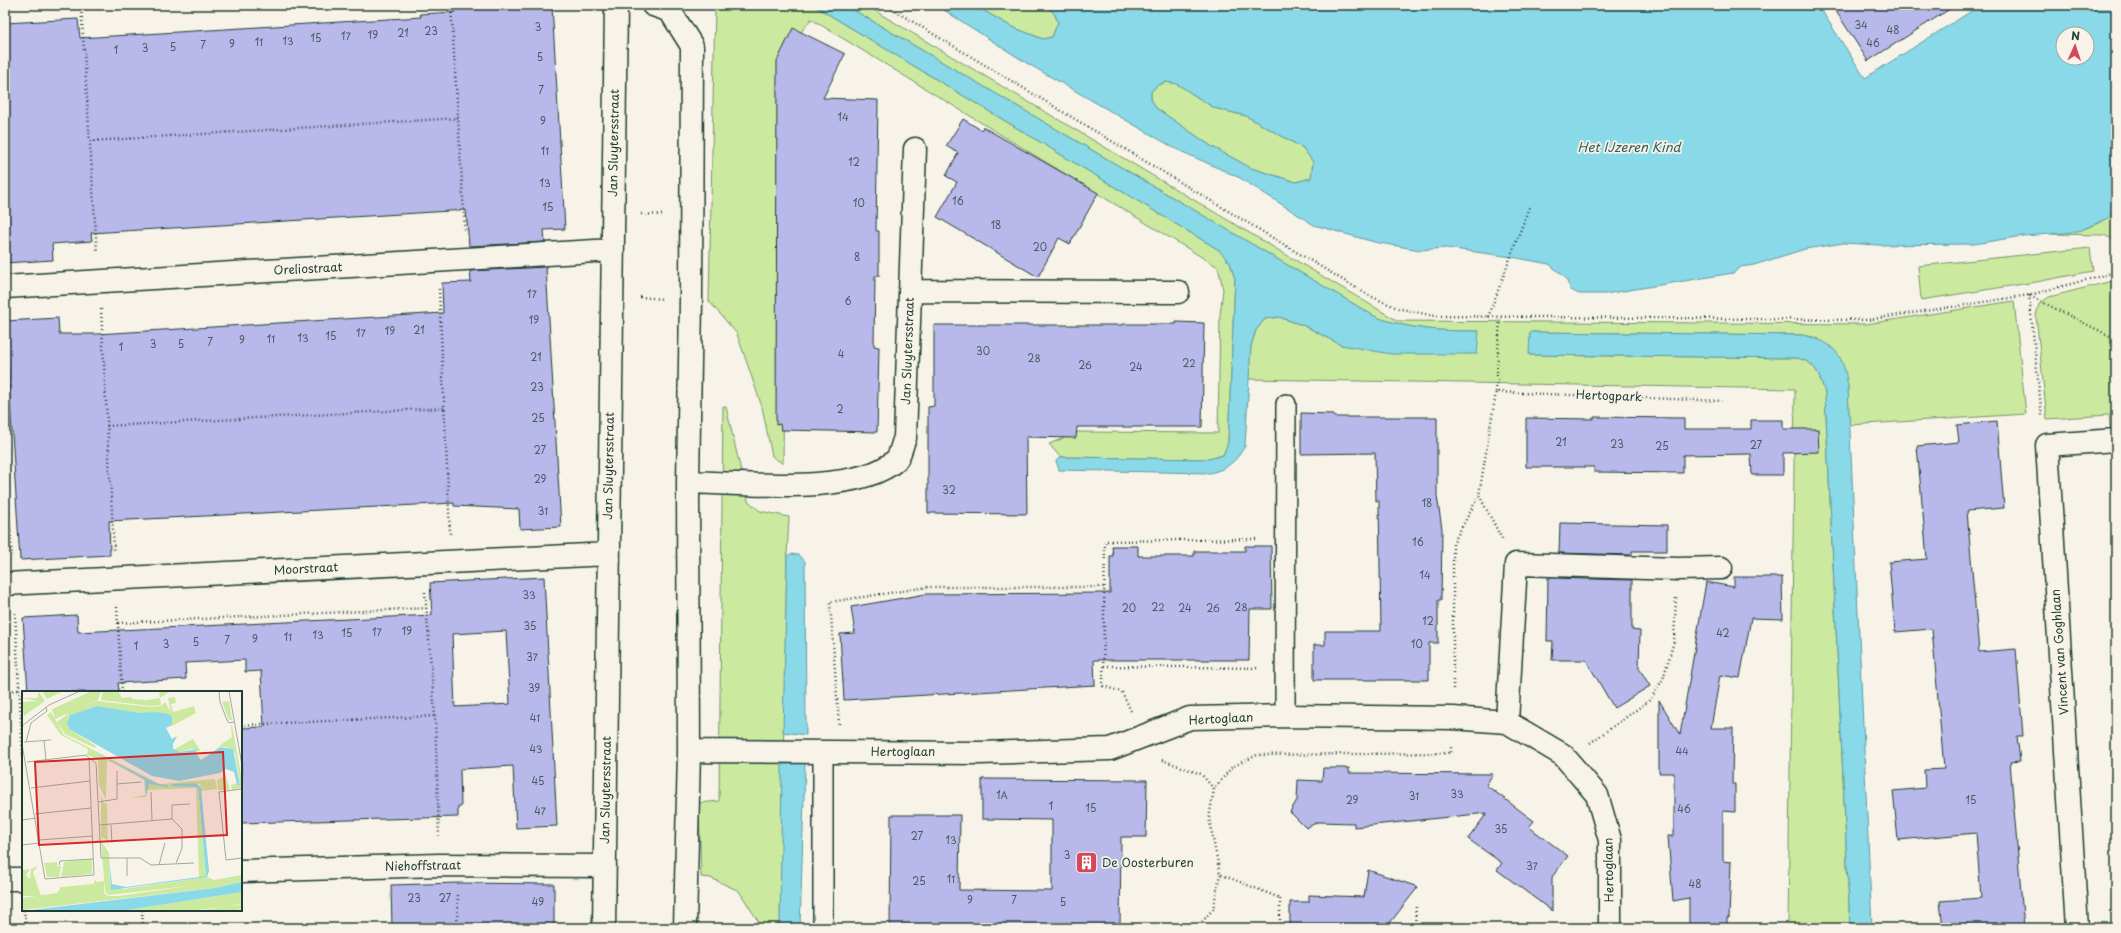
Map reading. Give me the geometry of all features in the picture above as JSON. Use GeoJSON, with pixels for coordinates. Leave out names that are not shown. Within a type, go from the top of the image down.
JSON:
{"type":"FeatureCollection","features":[{"type":"Feature","properties":{"kind":"street","name":"Jan Sluytersstraat"},"geometry":{"type":"LineString","coordinates":[[604,928],[612,213],[616,5]]}},
{"type":"Feature","properties":{"kind":"street"},"geometry":{"type":"LineString","coordinates":[[653,5],[670,12],[692,46],[691,301],[688,482],[689,751],[685,928]]}},
{"type":"Feature","properties":{"kind":"street","name":"Jan Sluytersstraat"},"geometry":{"type":"LineString","coordinates":[[688,482],[829,484],[872,475],[897,460],[905,438],[915,149]]}},
{"type":"Feature","properties":{"kind":"street","name":"Oreliostraat"},"geometry":{"type":"LineString","coordinates":[[5,287],[612,250]]}},
{"type":"Feature","properties":{"kind":"street","name":"Jan Sluytersstraat"},"geometry":{"type":"LineString","coordinates":[[910,291],[1178,292]]}},
{"type":"Feature","properties":{"kind":"street"},"geometry":{"type":"LineString","coordinates":[[2047,445],[2116,440]]}},
{"type":"Feature","properties":{"kind":"street","name":"Vincent van Goghlaan"},"geometry":{"type":"LineString","coordinates":[[2047,445],[2077,928]]}},
{"type":"Feature","properties":{"kind":"street","name":"Moorstraat"},"geometry":{"type":"LineString","coordinates":[[5,584],[608,554]]}},
{"type":"Feature","properties":{"kind":"street"},"geometry":{"type":"LineString","coordinates":[[1508,722],[1516,564],[1678,569],[1721,568]]}},
{"type":"Feature","properties":{"kind":"street","name":"Hertoglaan"},"geometry":{"type":"LineString","coordinates":[[689,751],[1073,751],[1110,749],[1190,718],[1285,716],[1453,718],[1508,722],[1563,755],[1597,795],[1610,840],[1610,928]]}},
{"type":"Feature","properties":{"kind":"street","name":"Niehoffstraat"},"geometry":{"type":"LineString","coordinates":[[242,871],[449,865],[605,866]]}},
{"type":"Feature","properties":{"kind":"street"},"geometry":{"type":"LineString","coordinates":[[5,879],[22,879]]}},
{"type":"Feature","properties":{"kind":"lane"},"geometry":{"type":"LineString","coordinates":[[1285,716],[1286,404]]}},
{"type":"Feature","properties":{"kind":"lane"},"geometry":{"type":"LineString","coordinates":[[823,928],[832,752]]}},
{"type":"Feature","properties":{"kind":"path"},"geometry":{"type":"LineString","coordinates":[[81,5],[99,281],[122,691]]}},
{"type":"Feature","properties":{"kind":"path"},"geometry":{"type":"LineString","coordinates":[[451,5],[467,259]]}},
{"type":"Feature","properties":{"kind":"path"},"geometry":{"type":"LineString","coordinates":[[885,5],[1368,295],[1397,308],[1435,316],[1867,320],[2029,295],[2116,272]]}},
{"type":"Feature","properties":{"kind":"path"},"geometry":{"type":"LineString","coordinates":[[90,141],[458,118]]}},
{"type":"Feature","properties":{"kind":"path"},"geometry":{"type":"LineString","coordinates":[[1488,317],[1530,205]]}},
{"type":"Feature","properties":{"kind":"path"},"geometry":{"type":"LineString","coordinates":[[612,213],[691,215]]}},
{"type":"Feature","properties":{"kind":"path"},"geometry":{"type":"LineString","coordinates":[[437,261],[451,562]]}},
{"type":"Feature","properties":{"kind":"path"},"geometry":{"type":"LineString","coordinates":[[2029,295],[2116,338]]}},
{"type":"Feature","properties":{"kind":"path"},"geometry":{"type":"LineString","coordinates":[[2029,295],[2040,411],[2047,445]]}},
{"type":"Feature","properties":{"kind":"path"},"geometry":{"type":"LineString","coordinates":[[611,296],[691,301]]}},
{"type":"Feature","properties":{"kind":"path"},"geometry":{"type":"LineString","coordinates":[[1500,317],[1496,392],[1479,495],[1516,564]]}},
{"type":"Feature","properties":{"kind":"path","name":"Hertogpark"},"geometry":{"type":"LineString","coordinates":[[1496,392],[1722,401]]}},
{"type":"Feature","properties":{"kind":"path"},"geometry":{"type":"LineString","coordinates":[[107,426],[444,408]]}},
{"type":"Feature","properties":{"kind":"path"},"geometry":{"type":"LineString","coordinates":[[1214,789],[1201,774],[1153,757],[1122,692],[1104,686],[1105,541],[1285,539]]}},
{"type":"Feature","properties":{"kind":"path"},"geometry":{"type":"LineString","coordinates":[[423,563],[449,865],[457,928]]}},
{"type":"Feature","properties":{"kind":"path"},"geometry":{"type":"LineString","coordinates":[[1567,760],[1650,700],[1664,679],[1674,641],[1678,569]]}},
{"type":"Feature","properties":{"kind":"path"},"geometry":{"type":"LineString","coordinates":[[832,752],[830,602],[928,587],[1104,587]]}},
{"type":"Feature","properties":{"kind":"path"},"geometry":{"type":"LineString","coordinates":[[118,623],[426,608]]}},
{"type":"Feature","properties":{"kind":"path"},"geometry":{"type":"LineString","coordinates":[[1104,666],[1285,669]]}},
{"type":"Feature","properties":{"kind":"path"},"geometry":{"type":"LineString","coordinates":[[5,691],[19,690]]}},
{"type":"Feature","properties":{"kind":"path"},"geometry":{"type":"LineString","coordinates":[[242,725],[436,716]]}},
{"type":"Feature","properties":{"kind":"path"},"geometry":{"type":"LineString","coordinates":[[1197,928],[1213,908],[1220,874]]}},
{"type":"Feature","properties":{"kind":"path"},"geometry":{"type":"LineString","coordinates":[[1415,928],[1416,906]]}},
{"type":"Feature","properties":{"kind":"path"},"geometry":{"type":"LineString","coordinates":[[24,911],[26,928]]}},
{"type":"Feature","properties":{"kind":"path"},"geometry":{"type":"LineString","coordinates":[[142,911],[143,928]]}},
{"type":"Feature","properties":{"kind":"green space"},"geometry":{"type":"Polygon","coordinates":[[[715,5],[813,5],[1219,250],[1230,263],[1235,279],[1228,443],[1223,455],[1209,459],[1060,457],[1049,444],[1078,432],[1218,433],[1220,315],[1223,289],[1218,267],[811,19],[787,51],[783,464],[772,456],[762,407],[737,334],[709,301],[715,5]]]}},
{"type":"Feature","properties":{"kind":"green space"},"geometry":{"type":"Polygon","coordinates":[[[845,5],[865,5],[1398,321],[1866,324],[2014,301],[2026,414],[1849,425],[1848,387],[1818,338],[1802,335],[1530,332],[1530,355],[1796,358],[1808,362],[1816,370],[1825,393],[1850,928],[1788,928],[1795,389],[1248,379],[1251,346],[1256,330],[1265,319],[1279,317],[1305,326],[1341,345],[1478,331],[1426,329],[1402,325],[1376,317],[845,5]]]}},
{"type":"Feature","properties":{"kind":"green space"},"geometry":{"type":"Polygon","coordinates":[[[974,5],[1045,5],[1054,13],[1058,22],[1052,37],[1043,39],[1012,27],[974,5]]]}},
{"type":"Feature","properties":{"kind":"green space"},"geometry":{"type":"Polygon","coordinates":[[[1166,82],[1177,84],[1214,108],[1246,116],[1303,148],[1313,162],[1311,178],[1296,182],[1251,168],[1211,146],[1156,108],[1151,99],[1151,92],[1156,86],[1166,82]]]}},
{"type":"Feature","properties":{"kind":"green space"},"geometry":{"type":"Polygon","coordinates":[[[2116,209],[2116,241],[2104,235],[2052,234],[2069,232],[2095,225],[2116,209]]]}},
{"type":"Feature","properties":{"kind":"green space"},"geometry":{"type":"Polygon","coordinates":[[[2090,248],[2093,271],[2036,282],[1921,300],[1918,266],[2090,248]]]}},
{"type":"Feature","properties":{"kind":"green space"},"geometry":{"type":"Polygon","coordinates":[[[2116,280],[2116,436],[2111,436],[2109,415],[2047,419],[2036,315],[2039,304],[2049,297],[2116,280]]]}},
{"type":"Feature","properties":{"kind":"green space"},"geometry":{"type":"Polygon","coordinates":[[[723,406],[726,407],[748,501],[760,511],[789,517],[780,928],[761,928],[739,891],[711,878],[701,877],[699,803],[719,801],[723,406]]]}},
{"type":"Feature","properties":{"kind":"water"},"geometry":{"type":"Polygon","coordinates":[[[813,5],[845,5],[1376,317],[1402,325],[1427,329],[1479,331],[1477,354],[1391,354],[1341,345],[1305,326],[1279,317],[1265,319],[1256,330],[1251,346],[1245,446],[1227,467],[1210,473],[1059,470],[1056,461],[1060,457],[1209,459],[1223,455],[1228,443],[1235,279],[1230,263],[1219,250],[813,5]]]}},
{"type":"Feature","properties":{"kind":"water","name":"Het IJzeren Kind"},"geometry":{"type":"Polygon","coordinates":[[[936,5],[974,5],[1012,27],[1043,39],[1052,37],[1058,22],[1054,13],[1045,5],[1818,5],[1865,78],[1981,5],[2116,5],[2116,209],[2108,218],[2077,232],[2023,236],[1974,244],[1878,245],[1844,243],[1805,249],[1754,265],[1741,267],[1733,273],[1605,294],[1579,294],[1571,290],[1565,277],[1549,264],[1512,257],[1446,248],[1420,250],[1374,242],[1314,225],[1240,178],[1176,149],[1025,62],[936,5]],[[1166,82],[1156,86],[1151,92],[1151,99],[1156,108],[1211,146],[1251,168],[1296,182],[1311,178],[1313,162],[1303,148],[1246,116],[1214,108],[1177,84],[1166,82]]]}},
{"type":"Feature","properties":{"kind":"water"},"geometry":{"type":"Polygon","coordinates":[[[1530,332],[1802,335],[1822,341],[1836,351],[1844,366],[1848,387],[1872,928],[1850,928],[1825,393],[1816,370],[1808,362],[1796,358],[1529,355],[1530,332]]]}},
{"type":"Feature","properties":{"kind":"water"},"geometry":{"type":"Polygon","coordinates":[[[791,554],[798,555],[805,561],[806,735],[783,732],[787,556],[791,554]]]}},
{"type":"Feature","properties":{"kind":"water"},"geometry":{"type":"Polygon","coordinates":[[[805,763],[800,928],[780,928],[782,764],[805,763]]]}},
{"type":"Feature","properties":{"kind":"building"},"geometry":{"type":"Polygon","coordinates":[[[455,5],[552,5],[565,229],[544,230],[545,242],[469,246],[466,210],[91,233],[92,241],[52,244],[53,260],[5,263],[5,23],[78,19],[80,38],[421,17],[420,14],[455,12],[455,5]]]}},
{"type":"Feature","properties":{"kind":"building"},"geometry":{"type":"Polygon","coordinates":[[[1832,5],[1956,5],[1868,61],[1832,5]]]}},
{"type":"Feature","properties":{"kind":"building"},"geometry":{"type":"Polygon","coordinates":[[[793,28],[845,54],[823,98],[878,100],[876,231],[879,231],[879,276],[875,276],[874,346],[879,347],[877,432],[781,430],[780,424],[776,425],[777,61],[793,28]]]}},
{"type":"Feature","properties":{"kind":"building"},"geometry":{"type":"Polygon","coordinates":[[[963,119],[981,130],[983,127],[1098,193],[1070,244],[1059,238],[1038,277],[937,217],[957,182],[946,176],[958,153],[946,146],[963,119]]]}},
{"type":"Feature","properties":{"kind":"building"},"geometry":{"type":"Polygon","coordinates":[[[546,267],[561,527],[520,529],[519,509],[454,506],[454,503],[109,521],[110,555],[20,560],[5,321],[58,318],[59,334],[97,334],[443,313],[442,283],[471,282],[470,271],[546,267]]]}},
{"type":"Feature","properties":{"kind":"building"},"geometry":{"type":"Polygon","coordinates":[[[1176,322],[1204,323],[1202,427],[1077,427],[1076,438],[1026,437],[1027,514],[928,513],[928,407],[934,406],[934,325],[1122,325],[1176,324],[1176,322]]]}},
{"type":"Feature","properties":{"kind":"building"},"geometry":{"type":"Polygon","coordinates":[[[1301,413],[1334,414],[1334,417],[1437,417],[1437,496],[1442,529],[1441,600],[1438,600],[1438,643],[1429,643],[1429,680],[1314,680],[1314,645],[1325,645],[1325,631],[1381,631],[1379,501],[1376,501],[1375,453],[1301,454],[1301,413]]]}},
{"type":"Feature","properties":{"kind":"building"},"geometry":{"type":"Polygon","coordinates":[[[1594,417],[1684,418],[1684,429],[1751,429],[1751,420],[1783,420],[1783,429],[1818,429],[1819,452],[1783,453],[1783,475],[1752,475],[1751,454],[1683,455],[1683,473],[1594,472],[1594,467],[1526,467],[1526,418],[1594,419],[1594,417]]]}},
{"type":"Feature","properties":{"kind":"building"},"geometry":{"type":"Polygon","coordinates":[[[1997,421],[2004,508],[1967,511],[1979,652],[2016,649],[2023,736],[2017,736],[2020,761],[2010,762],[2024,928],[1943,928],[1940,901],[1981,898],[1976,833],[1898,840],[1893,791],[1925,788],[1924,770],[1944,769],[1932,629],[1895,632],[1889,562],[1927,559],[1917,446],[1959,442],[1957,425],[1997,421]]]}},
{"type":"Feature","properties":{"kind":"building"},"geometry":{"type":"Polygon","coordinates":[[[1560,523],[1667,525],[1667,551],[1632,551],[1632,555],[1559,553],[1560,523]]]}},
{"type":"Feature","properties":{"kind":"building"},"geometry":{"type":"Polygon","coordinates":[[[1112,546],[1138,546],[1138,556],[1194,556],[1194,551],[1245,551],[1245,546],[1271,546],[1272,609],[1250,609],[1249,660],[1094,660],[1095,685],[844,700],[840,634],[855,633],[851,607],[926,594],[1110,593],[1110,556],[1113,556],[1112,546]]]}},
{"type":"Feature","properties":{"kind":"building"},"geometry":{"type":"Polygon","coordinates":[[[544,577],[557,826],[516,828],[513,766],[460,769],[461,807],[458,807],[458,817],[242,823],[242,728],[264,727],[261,671],[245,672],[245,660],[185,663],[186,679],[118,683],[119,691],[28,691],[23,618],[77,615],[78,632],[432,615],[430,583],[544,577]],[[506,631],[452,634],[455,707],[510,704],[506,631]]]}},
{"type":"Feature","properties":{"kind":"building"},"geometry":{"type":"Polygon","coordinates":[[[1734,577],[1782,577],[1783,619],[1751,618],[1740,678],[1720,675],[1711,728],[1733,728],[1732,784],[1735,784],[1735,812],[1723,811],[1723,861],[1731,862],[1729,918],[1727,918],[1727,928],[1689,928],[1689,898],[1673,901],[1668,836],[1674,836],[1674,773],[1659,773],[1659,700],[1680,735],[1706,582],[1734,587],[1734,577]]]}},
{"type":"Feature","properties":{"kind":"building"},"geometry":{"type":"Polygon","coordinates":[[[1548,578],[1632,580],[1632,630],[1640,631],[1639,668],[1650,686],[1614,708],[1586,660],[1552,660],[1553,641],[1547,641],[1548,578]]]}},
{"type":"Feature","properties":{"kind":"building"},"geometry":{"type":"Polygon","coordinates":[[[1323,768],[1349,768],[1349,773],[1493,774],[1486,785],[1534,821],[1529,827],[1568,856],[1552,877],[1552,911],[1497,870],[1502,863],[1468,839],[1487,813],[1354,827],[1354,823],[1318,822],[1306,828],[1290,812],[1297,800],[1298,780],[1322,781],[1323,768]]]}},
{"type":"Feature","properties":{"kind":"building","name":"De Oosterburen"},"geometry":{"type":"Polygon","coordinates":[[[982,779],[1147,780],[1146,837],[1121,837],[1120,928],[890,928],[891,815],[960,815],[959,890],[1052,891],[1052,820],[982,819],[982,779]]]}},
{"type":"Feature","properties":{"kind":"building"},"geometry":{"type":"Polygon","coordinates":[[[1368,870],[1418,887],[1386,928],[1290,928],[1290,902],[1309,902],[1309,895],[1364,897],[1368,870]]]}},
{"type":"Feature","properties":{"kind":"building"},"geometry":{"type":"Polygon","coordinates":[[[458,883],[554,884],[554,928],[392,928],[391,885],[458,883]]]}},
{"type":"Feature","properties":{"kind":"place","name":"De Oosterburen"},"geometry":{"type":"Point","coordinates":[1086,863]}}]}
